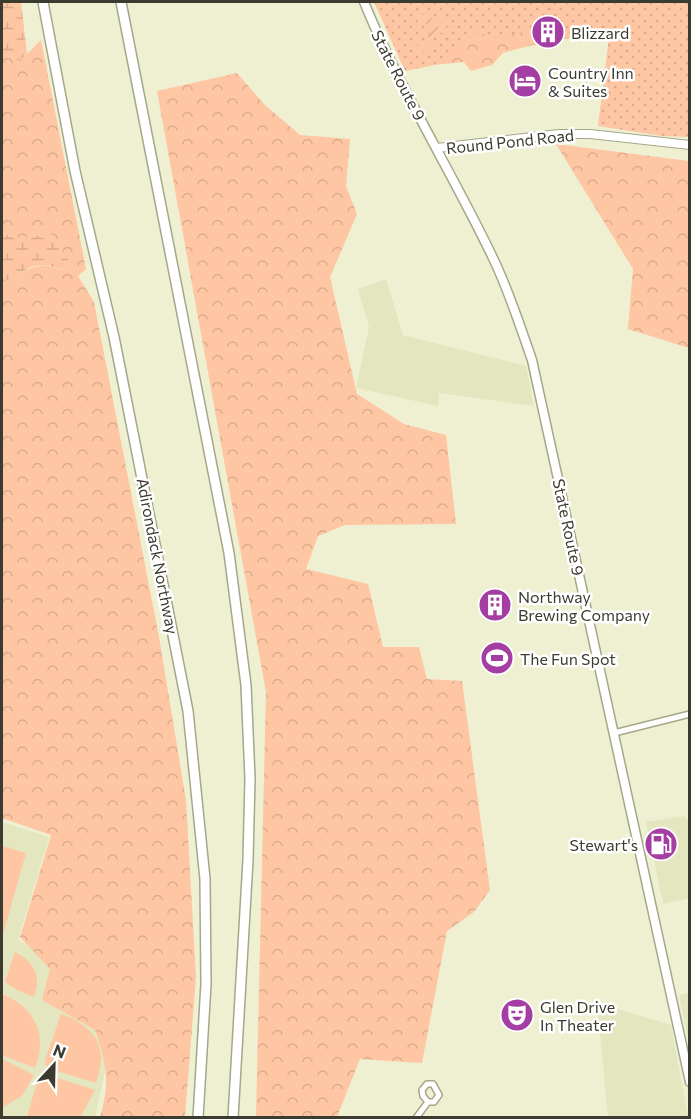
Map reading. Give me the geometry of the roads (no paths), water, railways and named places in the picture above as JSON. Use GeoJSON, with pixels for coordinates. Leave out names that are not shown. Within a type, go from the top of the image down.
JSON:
{"type":"FeatureCollection","features":[{"type":"Feature","properties":{"kind":"highway","name":"Adirondack Northway"},"geometry":{"type":"LineString","coordinates":[[43,2],[75,171],[114,337],[188,711],[205,879],[206,984],[198,1118]]}},
{"type":"Feature","properties":{"kind":"highway"},"geometry":{"type":"LineString","coordinates":[[121,2],[229,553],[245,674],[250,778],[248,860],[233,1118]]}},
{"type":"Feature","properties":{"kind":"main road","name":"State Route 9"},"geometry":{"type":"LineString","coordinates":[[364,2],[401,83],[494,259],[512,299],[532,360],[690,1081]]}},
{"type":"Feature","properties":{"kind":"street","name":"Round Pond Road"},"geometry":{"type":"LineString","coordinates":[[437,148],[559,134],[590,134],[690,146]]}},
{"type":"Feature","properties":{"kind":"street"},"geometry":{"type":"LineString","coordinates":[[614,733],[690,714]]}},
{"type":"Feature","properties":{"kind":"street"},"geometry":{"type":"LineString","coordinates":[[416,1118],[428,1102]]}},
{"type":"Feature","properties":{"kind":"place","name":"Blizzard"},"geometry":{"type":"Point","coordinates":[548,32]}},
{"type":"Feature","properties":{"kind":"place","name":"Country Inn & Suites"},"geometry":{"type":"Point","coordinates":[525,81]}},
{"type":"Feature","properties":{"kind":"place","name":"Northway Brewing Company"},"geometry":{"type":"Point","coordinates":[495,605]}},
{"type":"Feature","properties":{"kind":"place","name":"The Fun Spot"},"geometry":{"type":"Point","coordinates":[497,658]}},
{"type":"Feature","properties":{"kind":"place","name":"Stewart's"},"geometry":{"type":"Point","coordinates":[661,844]}},
{"type":"Feature","properties":{"kind":"place","name":"Glen Drive In Theater"},"geometry":{"type":"Point","coordinates":[517,1015]}}]}
